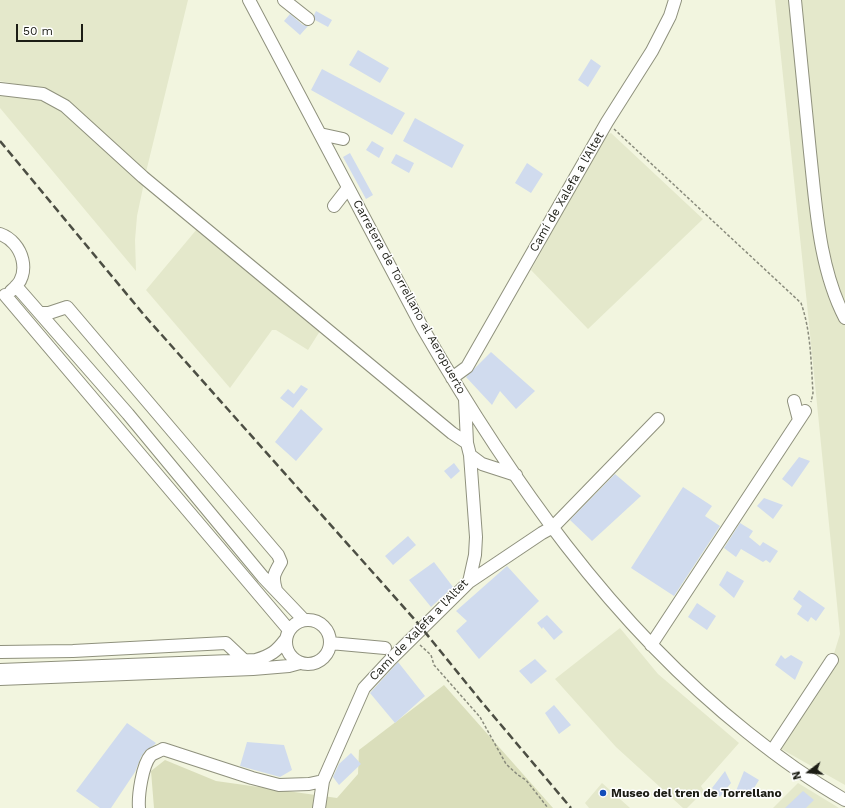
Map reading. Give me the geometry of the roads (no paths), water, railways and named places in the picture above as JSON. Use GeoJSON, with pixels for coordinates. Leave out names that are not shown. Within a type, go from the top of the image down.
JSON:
{"type":"FeatureCollection","features":[{"type":"Feature","properties":{"kind":"street","name":"Carretera de Torrellano al Aeropuerto"},"geometry":{"type":"LineString","coordinates":[[249,0],[297,103],[320,134],[422,327],[465,399],[533,502],[594,581],[651,645],[714,705],[772,752],[845,800]]}},
{"type":"Feature","properties":{"kind":"street"},"geometry":{"type":"LineString","coordinates":[[284,0],[308,19]]}},
{"type":"Feature","properties":{"kind":"street","name":"Camí de Xalefa a l'Altet"},"geometry":{"type":"LineString","coordinates":[[452,378],[467,368],[607,122],[652,51],[670,16],[675,0]]}},
{"type":"Feature","properties":{"kind":"street"},"geometry":{"type":"LineString","coordinates":[[795,0],[814,195],[823,255],[837,302],[845,318]]}},
{"type":"Feature","properties":{"kind":"street"},"geometry":{"type":"LineString","coordinates":[[0,89],[31,88],[65,106],[134,169],[446,428],[467,443]]}},
{"type":"Feature","properties":{"kind":"street"},"geometry":{"type":"LineString","coordinates":[[320,134],[343,139]]}},
{"type":"Feature","properties":{"kind":"street"},"geometry":{"type":"LineString","coordinates":[[334,206],[348,188]]}},
{"type":"Feature","properties":{"kind":"street"},"geometry":{"type":"LineString","coordinates":[[0,234],[11,239],[23,258],[21,279],[16,286],[3,296],[287,635],[286,647],[289,654],[300,663]]}},
{"type":"Feature","properties":{"kind":"street"},"geometry":{"type":"LineString","coordinates":[[16,286],[128,414],[258,571],[304,620]]}},
{"type":"Feature","properties":{"kind":"street"},"geometry":{"type":"LineString","coordinates":[[40,313],[49,313],[67,307],[278,555],[281,562],[274,573],[273,580],[276,590]]}},
{"type":"Feature","properties":{"kind":"street","name":"Camí de Xalefa a l'Altet"},"geometry":{"type":"LineString","coordinates":[[319,808],[323,781],[364,688],[391,658],[469,582],[475,556],[476,537],[470,455],[467,443],[465,399]]}},
{"type":"Feature","properties":{"kind":"street"},"geometry":{"type":"LineString","coordinates":[[651,645],[802,415],[794,401]]}},
{"type":"Feature","properties":{"kind":"street"},"geometry":{"type":"LineString","coordinates":[[469,582],[553,527],[658,419]]}},
{"type":"Feature","properties":{"kind":"street"},"geometry":{"type":"LineString","coordinates":[[470,455],[482,464],[516,475]]}},
{"type":"Feature","properties":{"kind":"street"},"geometry":{"type":"LineString","coordinates":[[0,670],[256,660],[269,656],[278,649],[297,622],[304,620],[318,622],[324,627],[328,633],[330,643],[326,654],[321,660],[315,663],[300,663],[289,666],[253,669],[0,679]]}},
{"type":"Feature","properties":{"kind":"street"},"geometry":{"type":"LineString","coordinates":[[0,652],[74,651],[226,642],[244,660]]}},
{"type":"Feature","properties":{"kind":"street"},"geometry":{"type":"LineString","coordinates":[[330,643],[385,648]]}},
{"type":"Feature","properties":{"kind":"street"},"geometry":{"type":"LineString","coordinates":[[772,752],[832,660]]}},
{"type":"Feature","properties":{"kind":"street"},"geometry":{"type":"LineString","coordinates":[[139,808],[138,798],[144,769],[151,755],[163,749],[252,778],[279,785],[309,784],[323,781]]}},
{"type":"Feature","properties":{"kind":"railway"},"geometry":{"type":"LineString","coordinates":[[0,141],[144,315],[416,621],[571,808]]}},
{"type":"Feature","properties":{"kind":"place","name":"Museo del tren de Torrellano"},"geometry":{"type":"Point","coordinates":[603,793]}}]}
